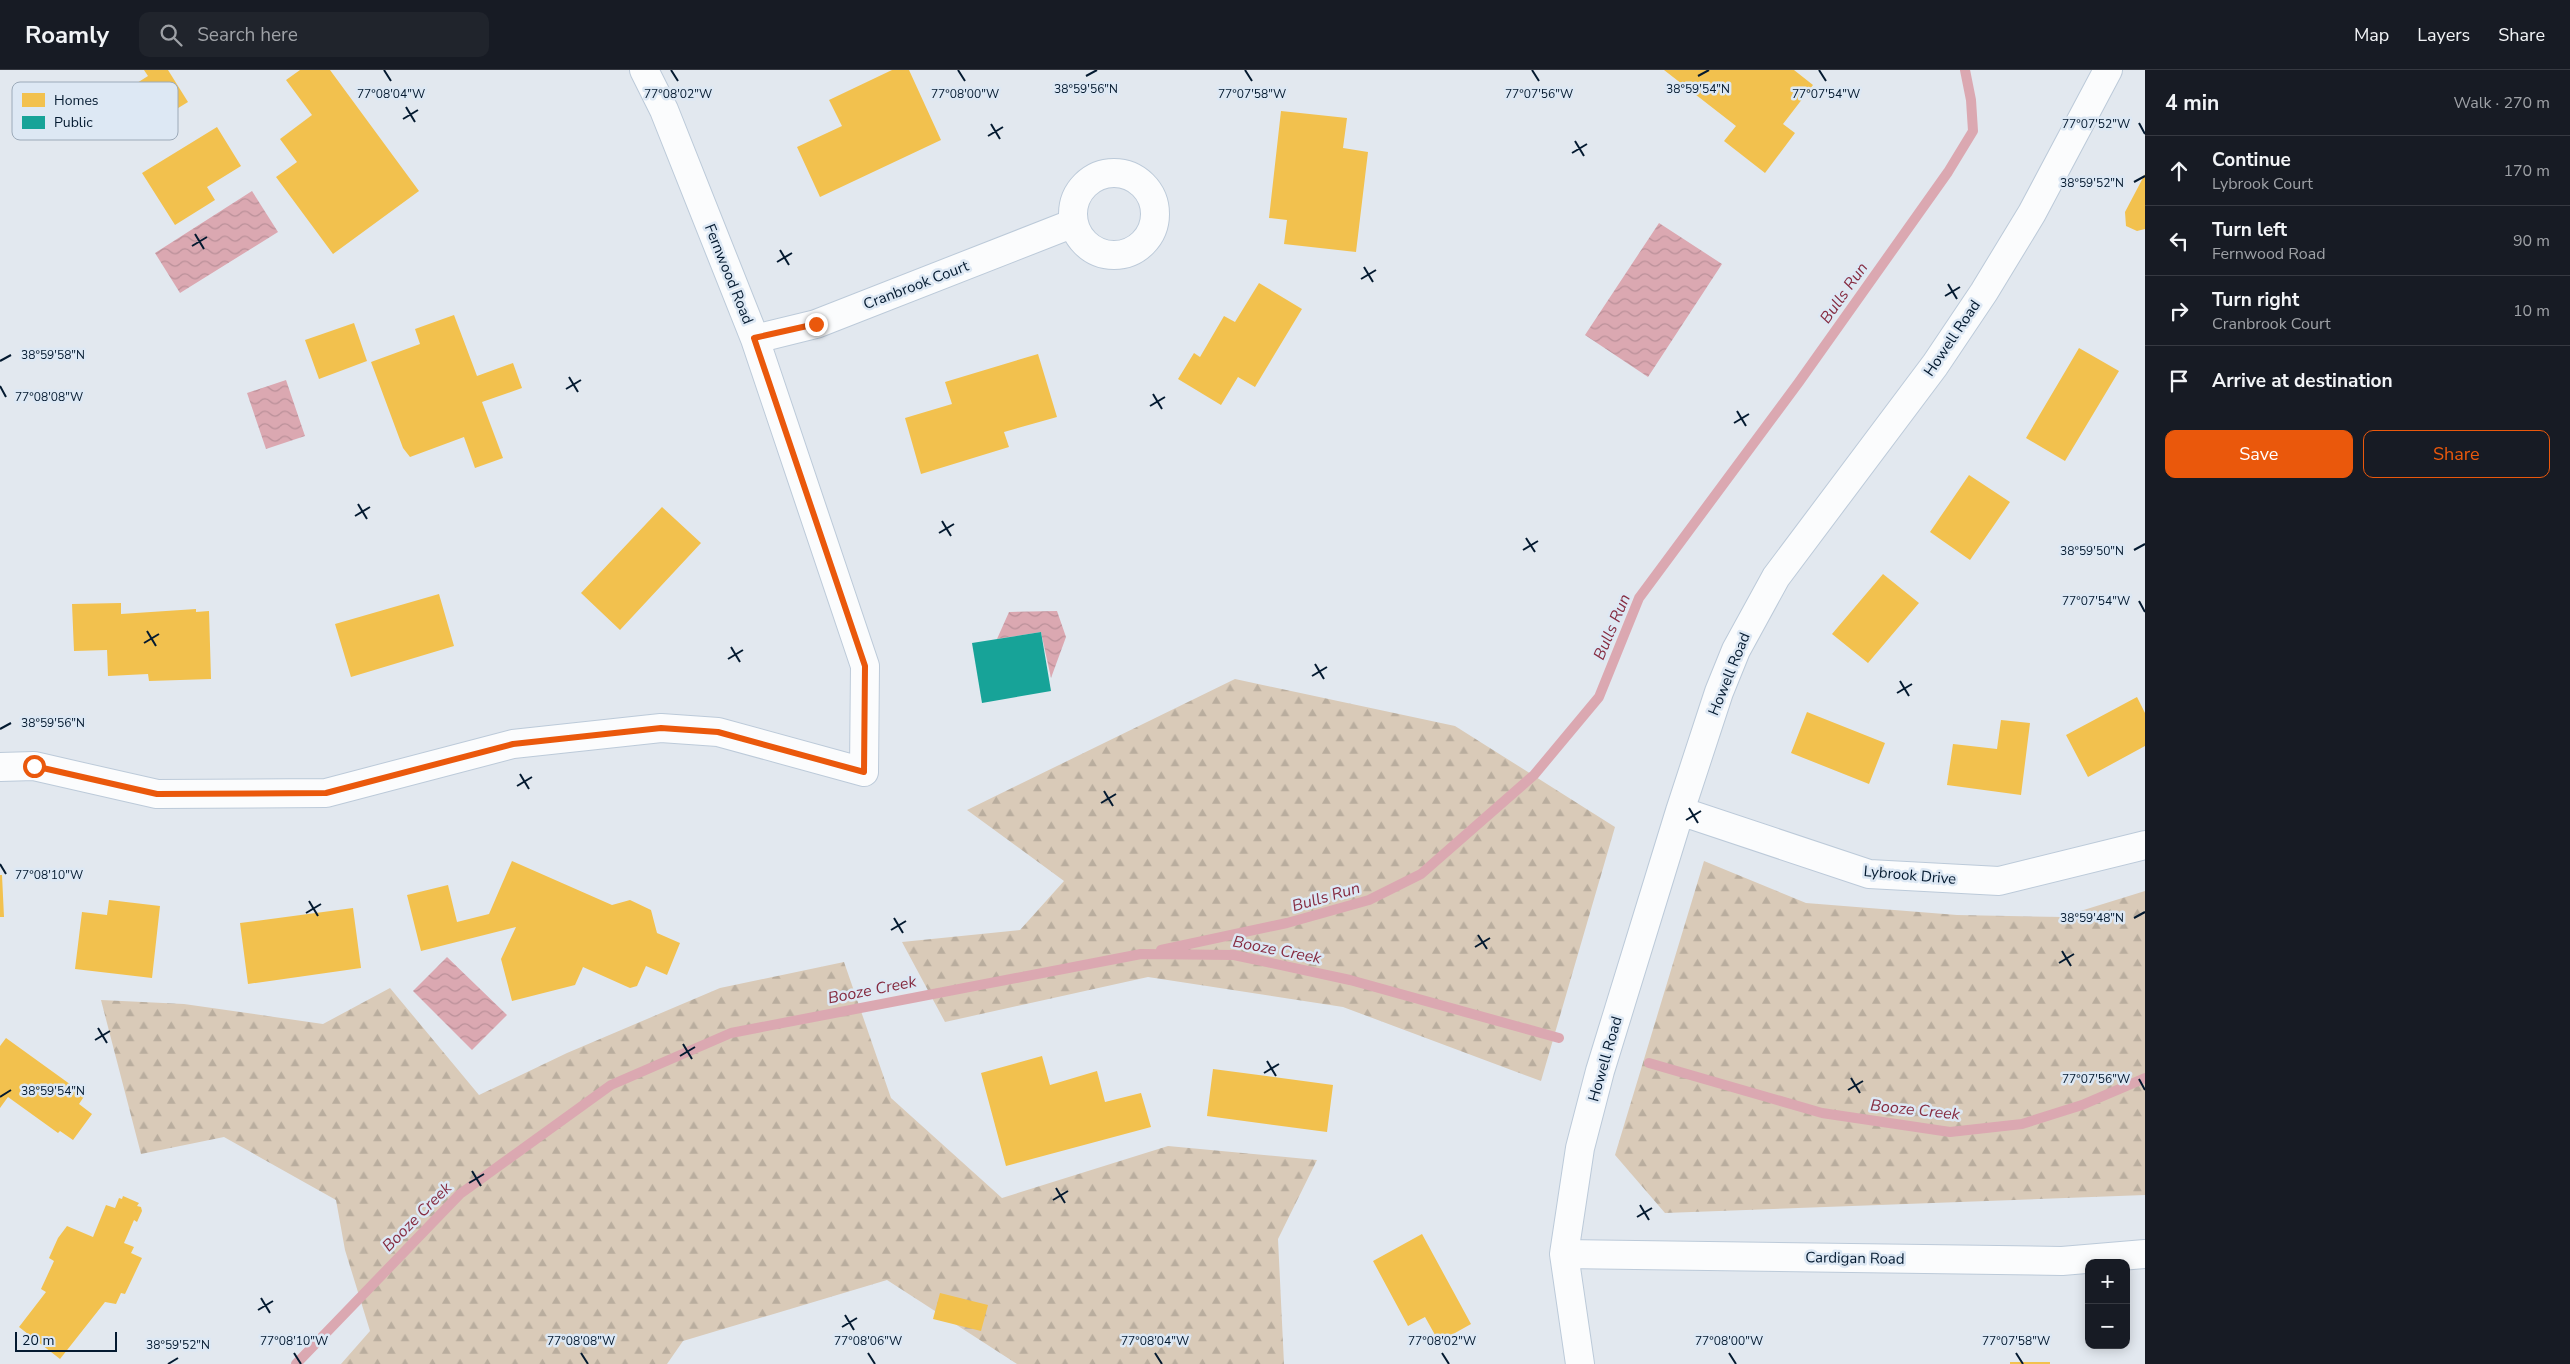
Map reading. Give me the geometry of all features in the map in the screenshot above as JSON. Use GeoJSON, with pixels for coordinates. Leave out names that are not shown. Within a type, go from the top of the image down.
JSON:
{"type":"FeatureCollection","features":[{"type":"Feature","properties":{"kind":"street","name":"Fernwood Road"},"geometry":{"type":"LineString","coordinates":[[0,767],[34,766],[157,794],[326,793],[513,744],[661,728],[718,732],[864,772],[865,666],[754,338],[664,110],[644,70]]}},
{"type":"Feature","properties":{"kind":"street","name":"Howell Road"},"geometry":{"type":"LineString","coordinates":[[1580,1364],[1564,1254],[1580,1148],[1600,1071],[1680,810],[1719,692],[1753,616],[1782,569],[1935,365],[1984,292],[2032,212],[2108,70]]}},
{"type":"Feature","properties":{"kind":"street","name":"Cranbrook Court"},"geometry":{"type":"LineString","coordinates":[[754,338],[816,324],[1074,224]]}},
{"type":"Feature","properties":{"kind":"street","name":"Lybrook Drive"},"geometry":{"type":"LineString","coordinates":[[1680,810],[1868,874],[1999,881],[2145,844]]}},
{"type":"Feature","properties":{"kind":"street","name":"Cardigan Road"},"geometry":{"type":"LineString","coordinates":[[1564,1254],[2062,1261],[2145,1254]]}},
{"type":"Feature","properties":{"kind":"green space"},"geometry":{"type":"Polygon","coordinates":[[[1235,679],[1455,726],[1615,827],[1541,1081],[1343,1007],[1148,977],[945,1022],[902,942],[1020,930],[1064,881],[967,810],[1235,679]]]}},
{"type":"Feature","properties":{"kind":"green space"},"geometry":{"type":"Polygon","coordinates":[[[1704,861],[1806,903],[1957,915],[2061,917],[2145,891],[2145,1195],[1665,1213],[1615,1155],[1704,861]]]}},
{"type":"Feature","properties":{"kind":"green space"},"geometry":{"type":"Polygon","coordinates":[[[844,962],[891,1098],[1002,1198],[1168,1146],[1317,1160],[1278,1239],[1284,1364],[1017,1364],[887,1280],[683,1341],[667,1364],[341,1364],[370,1331],[345,1250],[336,1200],[224,1137],[141,1154],[101,1000],[184,1004],[323,1024],[390,988],[479,1095],[567,1053],[720,988],[844,962]]]}},
{"type":"Feature","properties":{"kind":"water"},"geometry":{"type":"Polygon","coordinates":[[[252,191],[278,232],[180,293],[155,253],[252,191]]]}},
{"type":"Feature","properties":{"kind":"water"},"geometry":{"type":"Polygon","coordinates":[[[1659,223],[1722,264],[1648,377],[1585,335],[1659,223]]]}},
{"type":"Feature","properties":{"kind":"water"},"geometry":{"type":"Polygon","coordinates":[[[286,380],[305,436],[266,449],[247,393],[286,380]]]}},
{"type":"Feature","properties":{"kind":"water"},"geometry":{"type":"Polygon","coordinates":[[[1057,611],[1066,637],[1051,678],[1041,632],[997,639],[1009,612],[1057,611]]]}},
{"type":"Feature","properties":{"kind":"water"},"geometry":{"type":"Polygon","coordinates":[[[447,957],[507,1015],[472,1050],[413,991],[447,957]]]}},
{"type":"Feature","properties":{"kind":"building: Homes"},"geometry":{"type":"Polygon","coordinates":[[[144,70],[168,70],[176,82],[138,82],[148,76],[144,70]]]}},
{"type":"Feature","properties":{"kind":"building: Homes"},"geometry":{"type":"Polygon","coordinates":[[[300,70],[330,70],[419,191],[333,254],[276,177],[297,162],[280,139],[312,115],[286,80],[300,70]]]}},
{"type":"Feature","properties":{"kind":"building: Homes"},"geometry":{"type":"Polygon","coordinates":[[[892,70],[909,70],[941,140],[820,197],[797,147],[842,126],[829,100],[892,70]]]}},
{"type":"Feature","properties":{"kind":"building: Homes"},"geometry":{"type":"Polygon","coordinates":[[[1664,70],[1794,70],[1813,85],[1783,124],[1795,133],[1765,173],[1724,141],[1736,126],[1664,70]]]}},
{"type":"Feature","properties":{"kind":"building: Homes"},"geometry":{"type":"Polygon","coordinates":[[[178,86],[188,102],[178,108],[178,86]]]}},
{"type":"Feature","properties":{"kind":"building: Homes"},"geometry":{"type":"Polygon","coordinates":[[[1281,111],[1347,118],[1343,148],[1368,152],[1356,252],[1284,244],[1287,220],[1269,218],[1281,111]]]}},
{"type":"Feature","properties":{"kind":"building: Homes"},"geometry":{"type":"Polygon","coordinates":[[[217,127],[241,166],[207,187],[215,200],[175,225],[142,173],[217,127]]]}},
{"type":"Feature","properties":{"kind":"building: Homes"},"geometry":{"type":"Polygon","coordinates":[[[2145,174],[2145,229],[2137,231],[2126,226],[2125,212],[2145,174]]]}},
{"type":"Feature","properties":{"kind":"building: Homes"},"geometry":{"type":"Polygon","coordinates":[[[1259,283],[1302,309],[1255,387],[1238,377],[1221,405],[1178,379],[1194,353],[1200,357],[1224,316],[1235,322],[1259,283]]]}},
{"type":"Feature","properties":{"kind":"building: Homes"},"geometry":{"type":"Polygon","coordinates":[[[454,315],[477,376],[513,363],[522,388],[482,402],[503,458],[475,468],[464,437],[410,457],[403,448],[371,362],[420,344],[415,329],[454,315]]]}},
{"type":"Feature","properties":{"kind":"building: Homes"},"geometry":{"type":"Polygon","coordinates":[[[354,323],[367,361],[319,379],[305,340],[354,323]]]}},
{"type":"Feature","properties":{"kind":"building: Homes"},"geometry":{"type":"Polygon","coordinates":[[[2079,348],[2119,371],[2065,461],[2026,438],[2079,348]]]}},
{"type":"Feature","properties":{"kind":"building: Homes"},"geometry":{"type":"Polygon","coordinates":[[[1038,354],[1057,417],[1004,432],[1009,447],[921,474],[905,418],[952,404],[945,382],[1038,354]]]}},
{"type":"Feature","properties":{"kind":"building: Homes"},"geometry":{"type":"Polygon","coordinates":[[[1969,475],[2010,502],[1970,560],[1930,532],[1969,475]]]}},
{"type":"Feature","properties":{"kind":"building: Homes"},"geometry":{"type":"Polygon","coordinates":[[[662,507],[701,543],[620,630],[581,593],[662,507]]]}},
{"type":"Feature","properties":{"kind":"building: Homes"},"geometry":{"type":"Polygon","coordinates":[[[1883,574],[1919,603],[1868,663],[1832,634],[1883,574]]]}},
{"type":"Feature","properties":{"kind":"building: Homes"},"geometry":{"type":"Polygon","coordinates":[[[439,594],[454,646],[351,677],[335,624],[439,594]]]}},
{"type":"Feature","properties":{"kind":"building: Homes"},"geometry":{"type":"Polygon","coordinates":[[[121,603],[121,614],[196,609],[196,612],[209,611],[211,679],[149,681],[148,674],[108,676],[107,650],[74,651],[72,604],[121,603]]]}},
{"type":"Feature","properties":{"kind":"building: Homes"},"geometry":{"type":"Polygon","coordinates":[[[2137,697],[2145,713],[2145,746],[2088,777],[2066,735],[2137,697]]]}},
{"type":"Feature","properties":{"kind":"building: Homes"},"geometry":{"type":"Polygon","coordinates":[[[1807,712],[1885,743],[1869,784],[1791,753],[1807,712]]]}},
{"type":"Feature","properties":{"kind":"building: Homes"},"geometry":{"type":"Polygon","coordinates":[[[2001,720],[2030,723],[2021,795],[1947,785],[1953,744],[1997,749],[2001,720]]]}},
{"type":"Feature","properties":{"kind":"building: Homes"},"geometry":{"type":"Polygon","coordinates":[[[512,861],[612,905],[630,900],[651,910],[657,933],[680,943],[667,975],[646,966],[637,986],[630,988],[583,967],[575,985],[512,1001],[501,959],[516,927],[421,951],[407,895],[448,885],[457,922],[489,914],[512,861]]]}},
{"type":"Feature","properties":{"kind":"building: Homes"},"geometry":{"type":"Polygon","coordinates":[[[0,875],[2,875],[4,917],[0,917],[0,875]]]}},
{"type":"Feature","properties":{"kind":"building: Homes"},"geometry":{"type":"Polygon","coordinates":[[[109,900],[160,906],[152,978],[75,969],[82,912],[107,915],[109,900]]]}},
{"type":"Feature","properties":{"kind":"building: Homes"},"geometry":{"type":"Polygon","coordinates":[[[353,908],[361,968],[248,984],[240,923],[353,908]]]}},
{"type":"Feature","properties":{"kind":"building: Homes"},"geometry":{"type":"Polygon","coordinates":[[[6,1038],[85,1095],[79,1104],[92,1114],[73,1140],[60,1131],[58,1133],[8,1097],[0,1108],[0,1046],[6,1038]]]}},
{"type":"Feature","properties":{"kind":"building: Homes"},"geometry":{"type":"Polygon","coordinates":[[[1042,1056],[1050,1085],[1097,1071],[1105,1102],[1141,1093],[1151,1127],[1006,1166],[981,1073],[1042,1056]]]}},
{"type":"Feature","properties":{"kind":"building: Homes"},"geometry":{"type":"Polygon","coordinates":[[[1213,1069],[1333,1085],[1327,1132],[1207,1116],[1213,1069]]]}},
{"type":"Feature","properties":{"kind":"building: Homes"},"geometry":{"type":"Polygon","coordinates":[[[123,1196],[139,1203],[137,1206],[141,1207],[142,1211],[137,1222],[134,1220],[124,1243],[134,1247],[131,1253],[142,1258],[125,1294],[121,1293],[116,1304],[105,1302],[60,1359],[19,1327],[46,1292],[41,1289],[54,1261],[49,1258],[58,1238],[67,1226],[93,1237],[106,1205],[115,1208],[119,1198],[122,1199],[123,1196]]]}},
{"type":"Feature","properties":{"kind":"building: Homes"},"geometry":{"type":"Polygon","coordinates":[[[1422,1234],[1471,1324],[1439,1342],[1425,1317],[1408,1326],[1373,1261],[1422,1234]]]}},
{"type":"Feature","properties":{"kind":"building: Homes"},"geometry":{"type":"Polygon","coordinates":[[[940,1293],[988,1305],[981,1331],[933,1319],[940,1293]]]}},
{"type":"Feature","properties":{"kind":"building: Homes"},"geometry":{"type":"Polygon","coordinates":[[[2010,1362],[2050,1362],[2050,1364],[2010,1364],[2010,1362]]]}},
{"type":"Feature","properties":{"kind":"building: Public"},"geometry":{"type":"Polygon","coordinates":[[[1041,632],[1051,691],[982,703],[972,643],[1041,632]]]}},
{"type":"Feature","properties":{"kind":"waterway","name":"Bulls Run"},"geometry":{"type":"LineString","coordinates":[[1161,950],[1287,923],[1369,900],[1421,874],[1534,775],[1599,697],[1639,598],[1799,382],[1948,172],[1973,131],[1971,100],[1965,70]]}},
{"type":"Feature","properties":{"kind":"waterway","name":"Booze Creek"},"geometry":{"type":"LineString","coordinates":[[296,1364],[460,1194],[611,1085],[731,1033],[1141,954],[1234,955],[1350,980],[1559,1038]]}},
{"type":"Feature","properties":{"kind":"waterway","name":"Booze Creek"},"geometry":{"type":"LineString","coordinates":[[1649,1063],[1822,1113],[1950,1132],[2022,1124],[2082,1105],[2145,1078]]}},
{"type":"Feature","properties":{"kind":"route"},"geometry":{"type":"LineString","coordinates":[[34,766],[157,794],[326,793],[513,744],[661,728],[718,732],[864,772],[865,666],[754,338],[816,324]]}}]}
